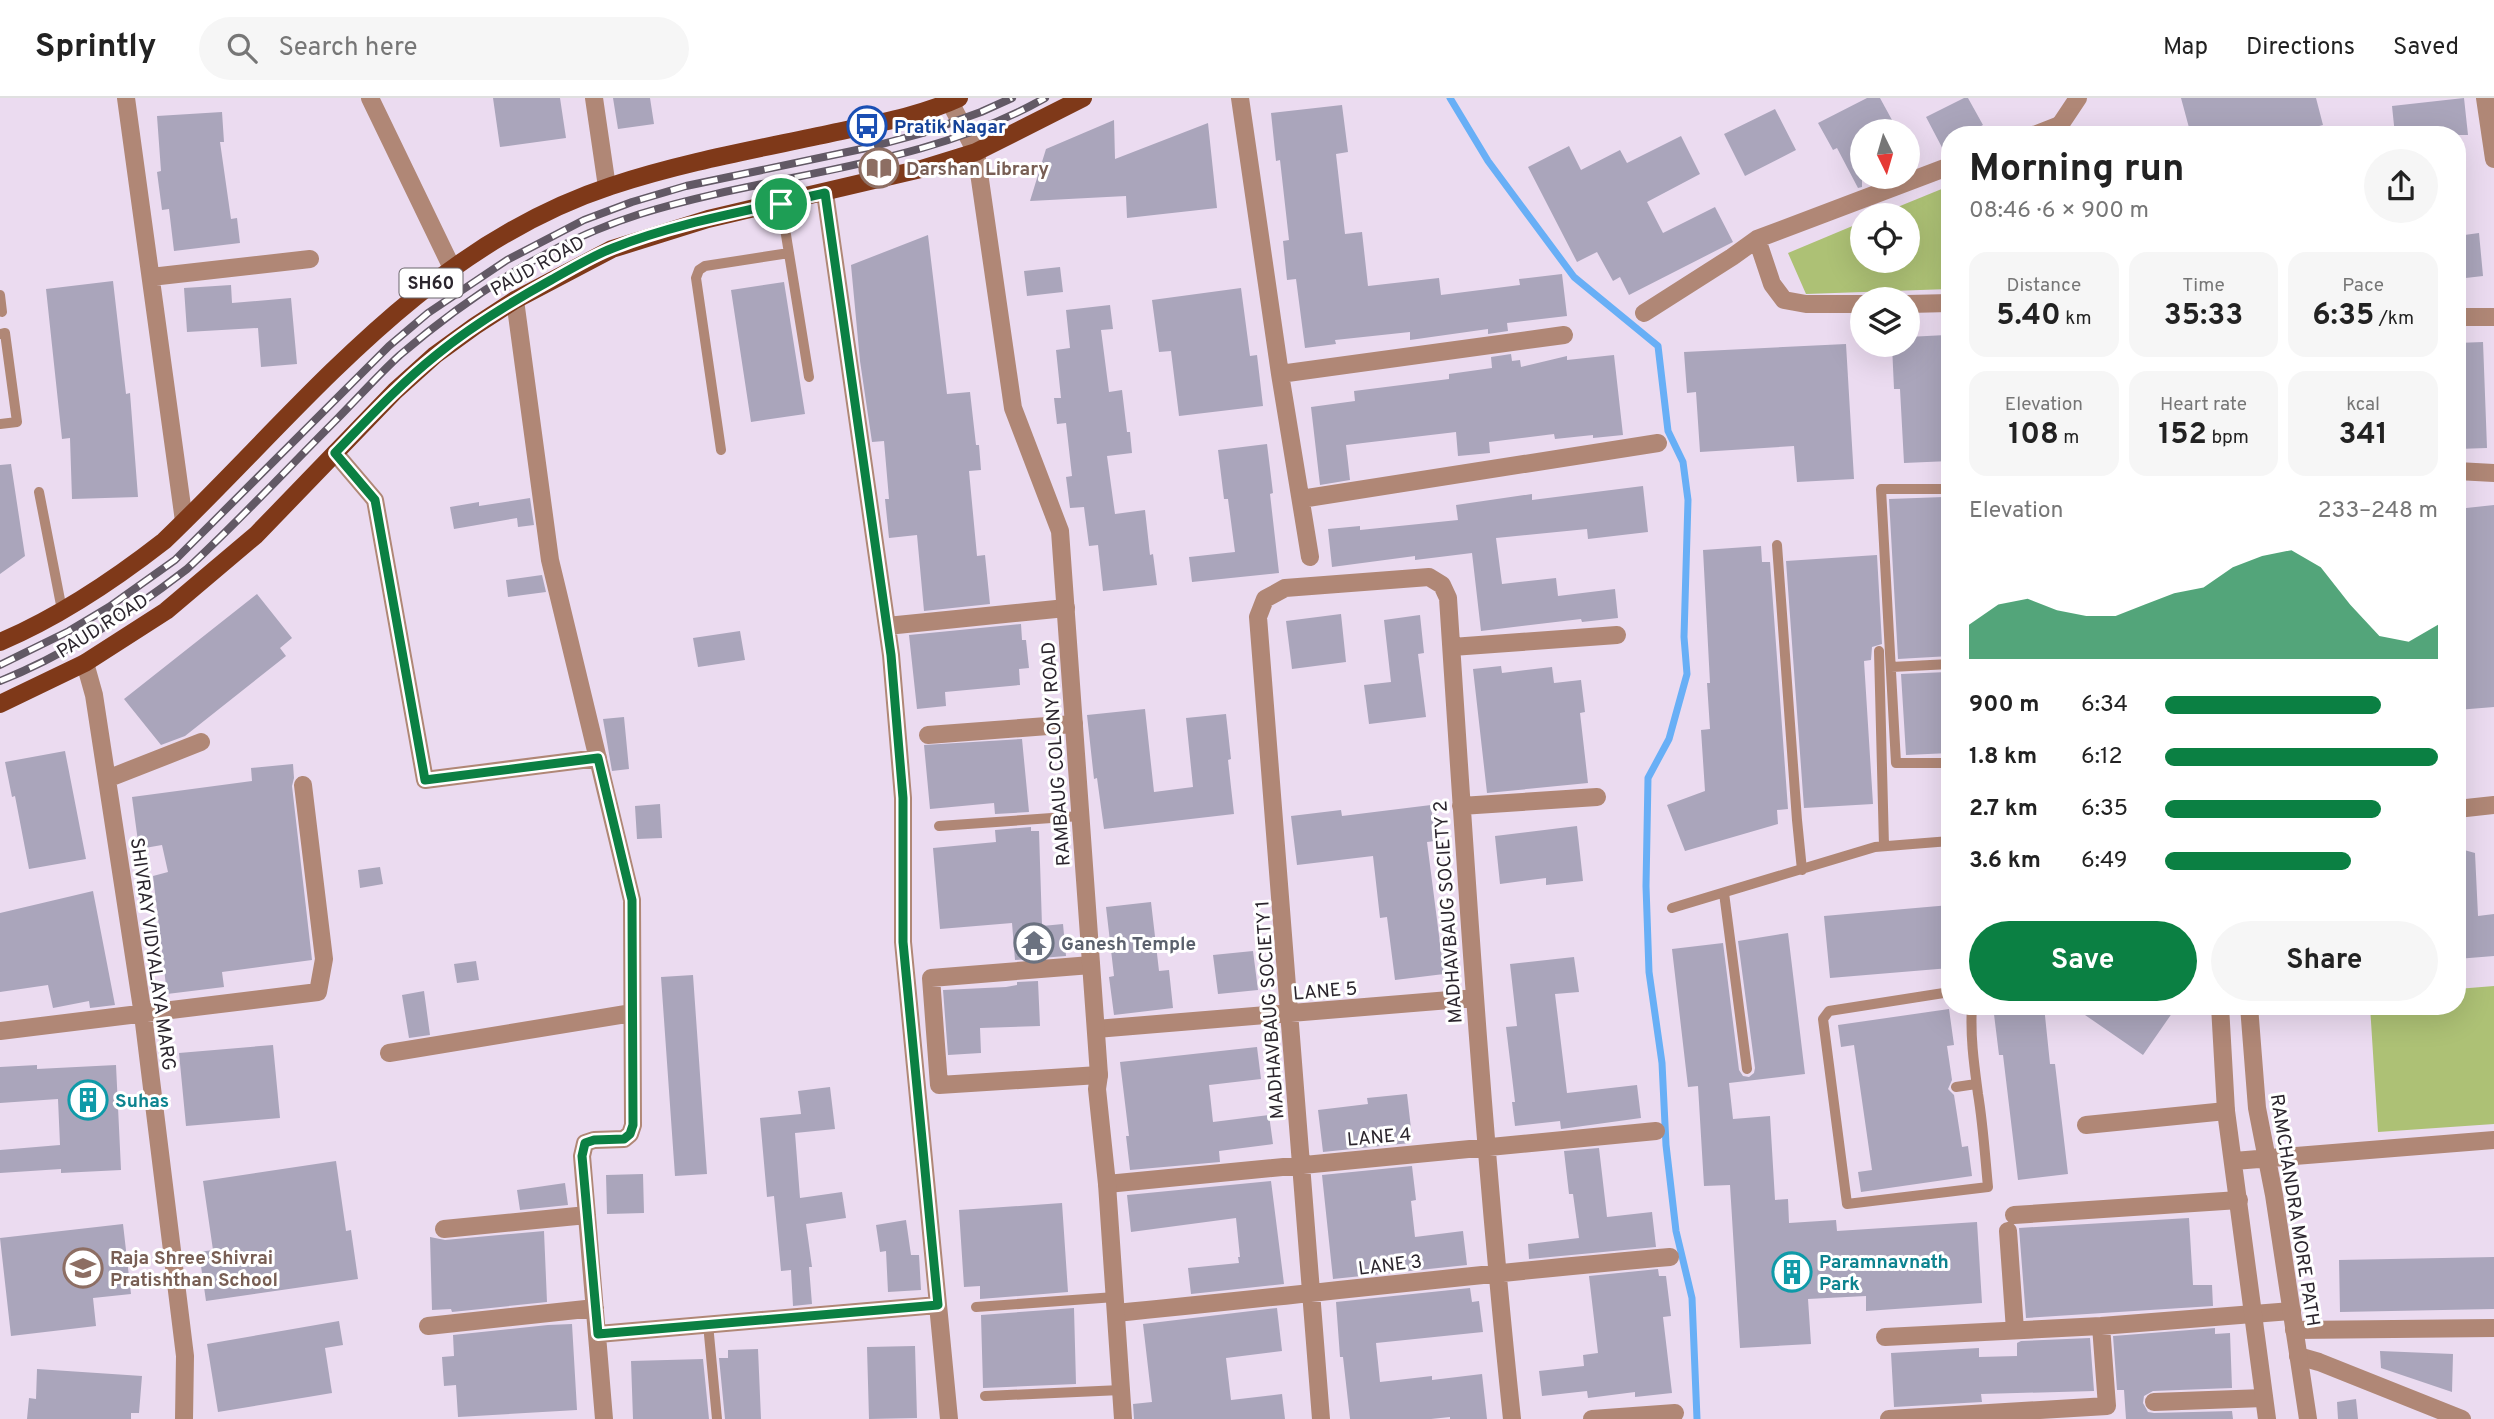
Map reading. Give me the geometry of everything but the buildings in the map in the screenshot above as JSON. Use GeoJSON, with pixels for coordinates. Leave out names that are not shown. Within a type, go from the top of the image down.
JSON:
{"type":"FeatureCollection","features":[{"type":"Feature","properties":{"kind":"main road","name":"PAUD ROAD"},"geometry":{"type":"LineString","coordinates":[[0,704],[85,663],[166,611],[256,535],[395,391],[435,355],[515,300],[612,248],[708,219],[921,169],[976,152],[1083,98]]}},
{"type":"Feature","properties":{"kind":"main road","name":"PAUD ROAD"},"geometry":{"type":"LineString","coordinates":[[0,642],[62,610],[132,565],[184,521],[374,331],[415,294],[452,268],[534,219],[607,187],[680,165],[867,125],[953,99]]}},
{"type":"Feature","properties":{"kind":"street"},"geometry":{"type":"LineString","coordinates":[[125,98],[184,521]]}},
{"type":"Feature","properties":{"kind":"street"},"geometry":{"type":"LineString","coordinates":[[370,98],[452,268]]}},
{"type":"Feature","properties":{"kind":"street"},"geometry":{"type":"LineString","coordinates":[[594,98],[607,187]]}},
{"type":"Feature","properties":{"kind":"street"},"geometry":{"type":"LineString","coordinates":[[1240,98],[1310,557]]}},
{"type":"Feature","properties":{"kind":"street"},"geometry":{"type":"LineString","coordinates":[[2063,126],[2078,98]]}},
{"type":"Feature","properties":{"kind":"street"},"geometry":{"type":"LineString","coordinates":[[2485,98],[2494,159]]}},
{"type":"Feature","properties":{"kind":"street","name":"RAMBAUG COLONY ROAD"},"geometry":{"type":"LineString","coordinates":[[953,99],[976,152],[1013,408],[1060,531],[1099,1075],[1097,1089],[1107,1184],[1123,1419]]}},
{"type":"Feature","properties":{"kind":"street"},"geometry":{"type":"LineString","coordinates":[[1644,313],[1756,239],[1941,169]]}},
{"type":"Feature","properties":{"kind":"street"},"geometry":{"type":"LineString","coordinates":[[825,193],[887,626],[903,798],[903,942],[950,1419]]}},
{"type":"Feature","properties":{"kind":"street"},"geometry":{"type":"LineString","coordinates":[[1756,239],[1772,284],[1784,300],[1806,304],[1850,304]]}},
{"type":"Feature","properties":{"kind":"street"},"geometry":{"type":"LineString","coordinates":[[150,277],[310,259]]}},
{"type":"Feature","properties":{"kind":"street"},"geometry":{"type":"LineString","coordinates":[[515,300],[550,560],[632,900],[633,1125],[630,1134],[624,1139],[585,1143],[582,1156],[604,1419]]}},
{"type":"Feature","properties":{"kind":"street"},"geometry":{"type":"LineString","coordinates":[[1920,303],[1941,303]]}},
{"type":"Feature","properties":{"kind":"street"},"geometry":{"type":"LineString","coordinates":[[2466,317],[2494,317]]}},
{"type":"Feature","properties":{"kind":"street"},"geometry":{"type":"LineString","coordinates":[[1280,374],[1564,335]]}},
{"type":"Feature","properties":{"kind":"street"},"geometry":{"type":"LineString","coordinates":[[1301,499],[1658,443]]}},
{"type":"Feature","properties":{"kind":"street"},"geometry":{"type":"LineString","coordinates":[[335,453],[375,500],[425,780],[598,758]]}},
{"type":"Feature","properties":{"kind":"street"},"geometry":{"type":"LineString","coordinates":[[2466,471],[2494,473]]}},
{"type":"Feature","properties":{"kind":"street","name":"MADHAVBAUG SOCIETY 2"},"geometry":{"type":"LineString","coordinates":[[1265,599],[1285,588],[1429,577],[1437,580],[1446,591],[1474,998],[1496,1272],[1512,1419]]}},
{"type":"Feature","properties":{"kind":"street","name":"MADHAVBAUG SOCIETY 1"},"geometry":{"type":"LineString","coordinates":[[1265,599],[1258,617],[1321,1419]]}},
{"type":"Feature","properties":{"kind":"street"},"geometry":{"type":"LineString","coordinates":[[887,626],[1066,608]]}},
{"type":"Feature","properties":{"kind":"street"},"geometry":{"type":"LineString","coordinates":[[1452,648],[1617,635]]}},
{"type":"Feature","properties":{"kind":"street","name":"SHIVRAY VIDYALAYA MARG"},"geometry":{"type":"LineString","coordinates":[[85,663],[94,695],[143,1015],[185,1356],[184,1419]]}},
{"type":"Feature","properties":{"kind":"street"},"geometry":{"type":"LineString","coordinates":[[928,735],[1074,724]]}},
{"type":"Feature","properties":{"kind":"street"},"geometry":{"type":"LineString","coordinates":[[107,779],[201,742]]}},
{"type":"Feature","properties":{"kind":"street"},"geometry":{"type":"LineString","coordinates":[[0,1031],[318,992],[324,959],[303,785]]}},
{"type":"Feature","properties":{"kind":"street"},"geometry":{"type":"LineString","coordinates":[[1461,806],[1597,797]]}},
{"type":"Feature","properties":{"kind":"street"},"geometry":{"type":"LineString","coordinates":[[2466,808],[2494,805]]}},
{"type":"Feature","properties":{"kind":"street"},"geometry":{"type":"LineString","coordinates":[[1091,965],[931,978],[939,1085],[1099,1075]]}},
{"type":"Feature","properties":{"kind":"street","name":"LANE 5"},"geometry":{"type":"LineString","coordinates":[[1096,1030],[1474,998]]}},
{"type":"Feature","properties":{"kind":"street"},"geometry":{"type":"LineString","coordinates":[[389,1053],[632,1013]]}},
{"type":"Feature","properties":{"kind":"street"},"geometry":{"type":"LineString","coordinates":[[2221,1015],[2226,1111],[2267,1419]]}},
{"type":"Feature","properties":{"kind":"street","name":"RAMCHANDRA MORE PATH"},"geometry":{"type":"LineString","coordinates":[[2250,1015],[2258,1108],[2308,1419]]}},
{"type":"Feature","properties":{"kind":"street"},"geometry":{"type":"LineString","coordinates":[[2086,1125],[2226,1111]]}},
{"type":"Feature","properties":{"kind":"street","name":"LANE 4"},"geometry":{"type":"LineString","coordinates":[[1107,1184],[1656,1131]]}},
{"type":"Feature","properties":{"kind":"street"},"geometry":{"type":"LineString","coordinates":[[2234,1161],[2494,1139]]}},
{"type":"Feature","properties":{"kind":"street"},"geometry":{"type":"LineString","coordinates":[[2015,1330],[2011,1223],[2239,1200]]}},
{"type":"Feature","properties":{"kind":"street"},"geometry":{"type":"LineString","coordinates":[[444,1229],[587,1215]]}},
{"type":"Feature","properties":{"kind":"street","name":"LANE 3"},"geometry":{"type":"LineString","coordinates":[[1115,1305],[1310,1294],[1496,1272],[1670,1257]]}},
{"type":"Feature","properties":{"kind":"street"},"geometry":{"type":"LineString","coordinates":[[598,1334],[938,1305]]}},
{"type":"Feature","properties":{"kind":"street"},"geometry":{"type":"LineString","coordinates":[[428,1326],[595,1308]]}},
{"type":"Feature","properties":{"kind":"street"},"geometry":{"type":"LineString","coordinates":[[1885,1337],[2101,1326],[2292,1311]]}},
{"type":"Feature","properties":{"kind":"street"},"geometry":{"type":"LineString","coordinates":[[1889,1419],[2107,1406],[2101,1326]]}},
{"type":"Feature","properties":{"kind":"street"},"geometry":{"type":"LineString","coordinates":[[2294,1330],[2494,1328]]}},
{"type":"Feature","properties":{"kind":"street"},"geometry":{"type":"LineString","coordinates":[[2298,1356],[2462,1419]]}},
{"type":"Feature","properties":{"kind":"street"},"geometry":{"type":"LineString","coordinates":[[2154,1402],[2264,1398]]}},
{"type":"Feature","properties":{"kind":"street"},"geometry":{"type":"LineString","coordinates":[[1592,1419],[1675,1413]]}},
{"type":"Feature","properties":{"kind":"lane"},"geometry":{"type":"LineString","coordinates":[[781,204],[809,377]]}},
{"type":"Feature","properties":{"kind":"lane"},"geometry":{"type":"LineString","coordinates":[[721,450],[696,278],[705,265],[789,253]]}},
{"type":"Feature","properties":{"kind":"lane"},"geometry":{"type":"LineString","coordinates":[[0,295],[2,313]]}},
{"type":"Feature","properties":{"kind":"lane"},"geometry":{"type":"LineString","coordinates":[[0,334],[5,333],[17,422],[0,424]]}},
{"type":"Feature","properties":{"kind":"lane"},"geometry":{"type":"LineString","coordinates":[[1941,489],[1881,489],[1896,763],[1941,762]]}},
{"type":"Feature","properties":{"kind":"lane"},"geometry":{"type":"LineString","coordinates":[[39,492],[62,610]]}},
{"type":"Feature","properties":{"kind":"lane"},"geometry":{"type":"LineString","coordinates":[[1777,545],[1802,870]]}},
{"type":"Feature","properties":{"kind":"lane"},"geometry":{"type":"LineString","coordinates":[[1879,651],[1884,846]]}},
{"type":"Feature","properties":{"kind":"lane"},"geometry":{"type":"LineString","coordinates":[[1891,667],[1941,664]]}},
{"type":"Feature","properties":{"kind":"lane"},"geometry":{"type":"LineString","coordinates":[[939,825],[1080,816]]}},
{"type":"Feature","properties":{"kind":"lane"},"geometry":{"type":"LineString","coordinates":[[1672,908],[1884,846],[1941,842]]}},
{"type":"Feature","properties":{"kind":"lane"},"geometry":{"type":"LineString","coordinates":[[1724,893],[1746,1069]]}},
{"type":"Feature","properties":{"kind":"lane"},"geometry":{"type":"LineString","coordinates":[[1941,993],[1829,1011],[1823,1019],[1847,1204],[1988,1186],[1971,1035],[1972,1015]]}},
{"type":"Feature","properties":{"kind":"lane"},"geometry":{"type":"LineString","coordinates":[[1956,1087],[1976,1084]]}},
{"type":"Feature","properties":{"kind":"lane"},"geometry":{"type":"LineString","coordinates":[[976,1307],[1115,1305]]}},
{"type":"Feature","properties":{"kind":"lane"},"geometry":{"type":"LineString","coordinates":[[708,1324],[717,1419]]}},
{"type":"Feature","properties":{"kind":"lane"},"geometry":{"type":"LineString","coordinates":[[985,1396],[1121,1390]]}},
{"type":"Feature","properties":{"kind":"green space"},"geometry":{"type":"Polygon","coordinates":[[[1941,189],[1941,289],[1850,287],[1850,292],[1806,294],[1788,253],[1850,227],[1850,273],[1920,273],[1920,203],[1907,203],[1941,189]]]}},
{"type":"Feature","properties":{"kind":"green space"},"geometry":{"type":"Polygon","coordinates":[[[2494,986],[2494,1124],[2378,1132],[2371,1015],[2466,1015],[2466,988],[2494,986]]]}},
{"type":"Feature","properties":{"kind":"waterway"},"geometry":{"type":"LineString","coordinates":[[1450,98],[1488,161],[1574,277],[1658,346],[1668,431],[1683,462],[1688,500],[1684,637],[1687,674],[1669,739],[1648,778],[1646,886],[1649,972],[1662,1063],[1666,1145],[1676,1231],[1692,1298],[1697,1419]]}},
{"type":"Feature","properties":{"kind":"railway"},"geometry":{"type":"LineString","coordinates":[[0,665],[69,631],[109,607],[175,560],[389,346],[428,313],[507,260],[584,220],[632,202],[686,186],[871,147],[923,133],[1012,98]]}},
{"type":"Feature","properties":{"kind":"railway"},"geometry":{"type":"LineString","coordinates":[[0,681],[50,658],[98,631],[187,569],[400,355],[483,291],[543,255],[575,239],[640,214],[742,188],[897,155],[948,140],[997,122],[1045,98]]}},
{"type":"Feature","properties":{"kind":"place","name":"Pratik Nagar"},"geometry":{"type":"Point","coordinates":[867,126]}},
{"type":"Feature","properties":{"kind":"place","name":"Darshan Library"},"geometry":{"type":"Point","coordinates":[879,168]}},
{"type":"Feature","properties":{"kind":"place","name":"Ganesh Temple"},"geometry":{"type":"Point","coordinates":[1034,943]}},
{"type":"Feature","properties":{"kind":"place","name":"Suhas"},"geometry":{"type":"Point","coordinates":[88,1100]}},
{"type":"Feature","properties":{"kind":"place","name":"Raja Shree Shivrai Pratishthan School"},"geometry":{"type":"Point","coordinates":[83,1268]}},
{"type":"Feature","properties":{"kind":"place","name":"Paramnavnath Park"},"geometry":{"type":"Point","coordinates":[1792,1272]}},
{"type":"Feature","properties":{"kind":"route"},"geometry":{"type":"LineString","coordinates":[[825,193],[891,655],[903,798],[903,942],[938,1305],[598,1334],[582,1156],[585,1143],[624,1139],[630,1134],[633,1125],[632,900],[598,758],[425,780],[375,500],[335,453],[395,391],[435,355],[515,300],[612,248],[708,219],[781,204],[825,193]]}}]}
